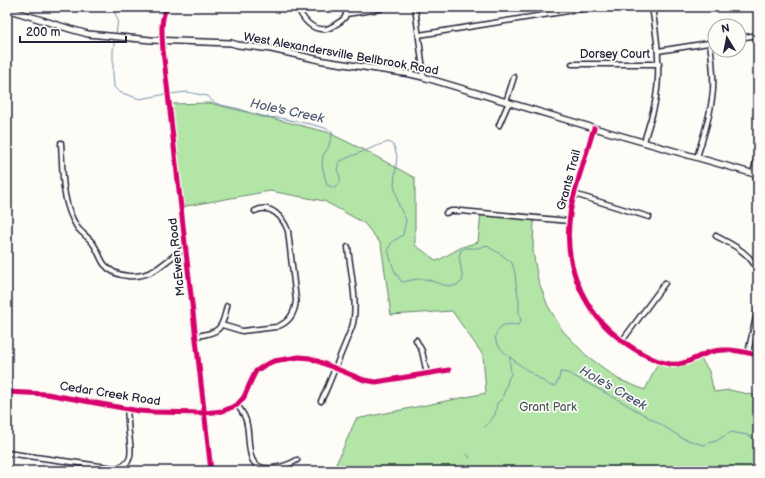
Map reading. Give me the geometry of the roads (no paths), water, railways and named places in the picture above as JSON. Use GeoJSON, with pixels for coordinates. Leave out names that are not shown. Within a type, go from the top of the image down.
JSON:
{"type":"FeatureCollection","features":[{"type":"Feature","properties":{"kind":"main road","name":"West Alexandersville Bellbrook Road"},"geometry":{"type":"LineString","coordinates":[[7,8],[74,31],[125,38],[231,43],[271,49],[324,61],[383,69],[423,77],[755,174]]}},
{"type":"Feature","properties":{"kind":"street","name":"McEwen Road"},"geometry":{"type":"LineString","coordinates":[[167,7],[162,27],[162,40],[211,471]]}},
{"type":"Feature","properties":{"kind":"street"},"geometry":{"type":"LineString","coordinates":[[298,7],[306,22],[322,29],[326,29],[344,19],[346,14],[345,7]]}},
{"type":"Feature","properties":{"kind":"street"},"geometry":{"type":"LineString","coordinates":[[346,14],[380,9],[383,7]]}},
{"type":"Feature","properties":{"kind":"street"},"geometry":{"type":"LineString","coordinates":[[415,7],[423,77]]}},
{"type":"Feature","properties":{"kind":"street"},"geometry":{"type":"LineString","coordinates":[[419,35],[593,7]]}},
{"type":"Feature","properties":{"kind":"street"},"geometry":{"type":"LineString","coordinates":[[644,142],[656,97],[658,64],[658,51],[652,7]]}},
{"type":"Feature","properties":{"kind":"street"},"geometry":{"type":"LineString","coordinates":[[747,37],[758,35]]}},
{"type":"Feature","properties":{"kind":"street"},"geometry":{"type":"LineString","coordinates":[[658,51],[707,43]]}},
{"type":"Feature","properties":{"kind":"street"},"geometry":{"type":"LineString","coordinates":[[697,157],[712,100],[713,58]]}},
{"type":"Feature","properties":{"kind":"street","name":"Dorsey Court"},"geometry":{"type":"LineString","coordinates":[[572,64],[658,64]]}},
{"type":"Feature","properties":{"kind":"street"},"geometry":{"type":"LineString","coordinates":[[499,125],[514,77]]}},
{"type":"Feature","properties":{"kind":"street","name":"Grants Trail"},"geometry":{"type":"LineString","coordinates":[[594,128],[574,194],[569,221],[568,237],[572,267],[581,290],[597,316],[622,341],[646,355],[670,364],[680,364],[709,352],[721,350],[734,350],[758,355]]}},
{"type":"Feature","properties":{"kind":"street"},"geometry":{"type":"LineString","coordinates":[[61,144],[65,196],[71,215],[80,232],[94,244],[104,264],[111,270],[125,276],[136,276],[155,270],[186,248]]}},
{"type":"Feature","properties":{"kind":"street"},"geometry":{"type":"LineString","coordinates":[[755,174],[758,154]]}},
{"type":"Feature","properties":{"kind":"street"},"geometry":{"type":"LineString","coordinates":[[574,194],[649,217]]}},
{"type":"Feature","properties":{"kind":"street"},"geometry":{"type":"LineString","coordinates":[[222,325],[242,331],[276,326],[287,321],[295,310],[296,300],[288,231],[282,218],[274,212],[265,208],[260,208],[255,211]]}},
{"type":"Feature","properties":{"kind":"street"},"geometry":{"type":"LineString","coordinates":[[446,214],[451,211],[461,211],[569,221]]}},
{"type":"Feature","properties":{"kind":"street"},"geometry":{"type":"LineString","coordinates":[[716,236],[741,250],[757,267],[758,272]]}},
{"type":"Feature","properties":{"kind":"street"},"geometry":{"type":"LineString","coordinates":[[321,401],[336,368],[355,317],[348,247]]}},
{"type":"Feature","properties":{"kind":"street"},"geometry":{"type":"LineString","coordinates":[[622,341],[665,283]]}},
{"type":"Feature","properties":{"kind":"street"},"geometry":{"type":"LineString","coordinates":[[196,336],[210,334],[222,325],[227,306]]}},
{"type":"Feature","properties":{"kind":"street"},"geometry":{"type":"LineString","coordinates":[[748,353],[758,308]]}},
{"type":"Feature","properties":{"kind":"street"},"geometry":{"type":"LineString","coordinates":[[416,340],[422,352],[427,374]]}},
{"type":"Feature","properties":{"kind":"street"},"geometry":{"type":"LineString","coordinates":[[297,460],[285,466],[266,469],[256,465],[251,458],[246,421],[242,412],[237,406],[244,397],[256,371],[260,368],[269,363],[306,357],[364,380],[376,382],[449,370]]}},
{"type":"Feature","properties":{"kind":"street"},"geometry":{"type":"LineString","coordinates":[[7,375],[8,392]]}},
{"type":"Feature","properties":{"kind":"street","name":"Cedar Creek Road"},"geometry":{"type":"LineString","coordinates":[[8,392],[47,394],[127,409],[154,412],[204,413],[228,410],[237,406]]}},
{"type":"Feature","properties":{"kind":"street"},"geometry":{"type":"LineString","coordinates":[[7,453],[114,469],[126,463],[131,454],[127,409]]}},
{"type":"Feature","properties":{"kind":"waterway","name":"Hole's Creek"},"geometry":{"type":"LineString","coordinates":[[39,7],[50,10],[61,7]]}},
{"type":"Feature","properties":{"kind":"waterway","name":"Hole's Creek"},"geometry":{"type":"LineString","coordinates":[[112,7],[118,20],[116,34]]}},
{"type":"Feature","properties":{"kind":"waterway","name":"Hole's Creek"},"geometry":{"type":"LineString","coordinates":[[115,39],[113,50],[114,87],[119,92],[140,99],[167,94]]}},
{"type":"Feature","properties":{"kind":"waterway","name":"Hole's Creek"},"geometry":{"type":"LineString","coordinates":[[170,94],[187,92],[208,96],[213,102],[240,109],[261,117],[281,118],[310,124],[333,132],[328,148],[323,156],[322,166],[327,185],[335,188],[340,182],[340,177],[337,170],[339,162],[389,142],[394,146],[397,156],[394,185],[399,206],[406,220],[403,235],[392,242],[388,249],[394,270],[402,282],[422,279],[455,286],[463,280],[459,257],[461,250],[467,248],[478,248],[487,245],[512,263],[515,273],[521,321],[518,325],[509,324],[502,326],[497,331],[495,338],[499,346],[520,365],[551,386],[555,386],[559,379],[560,372],[568,373],[617,399],[682,438],[703,445],[716,441],[731,432],[747,435],[758,440]]}},
{"type":"Feature","properties":{"kind":"waterway"},"geometry":{"type":"LineString","coordinates":[[485,427],[495,415],[497,403],[502,399],[511,375],[510,357]]}},
{"type":"Feature","properties":{"kind":"waterway"},"geometry":{"type":"LineString","coordinates":[[467,454],[470,458]]}},
{"type":"Feature","properties":{"kind":"park label","name":"Grant Park"},"geometry":{"type":"Point","coordinates":[548,407]}}]}
